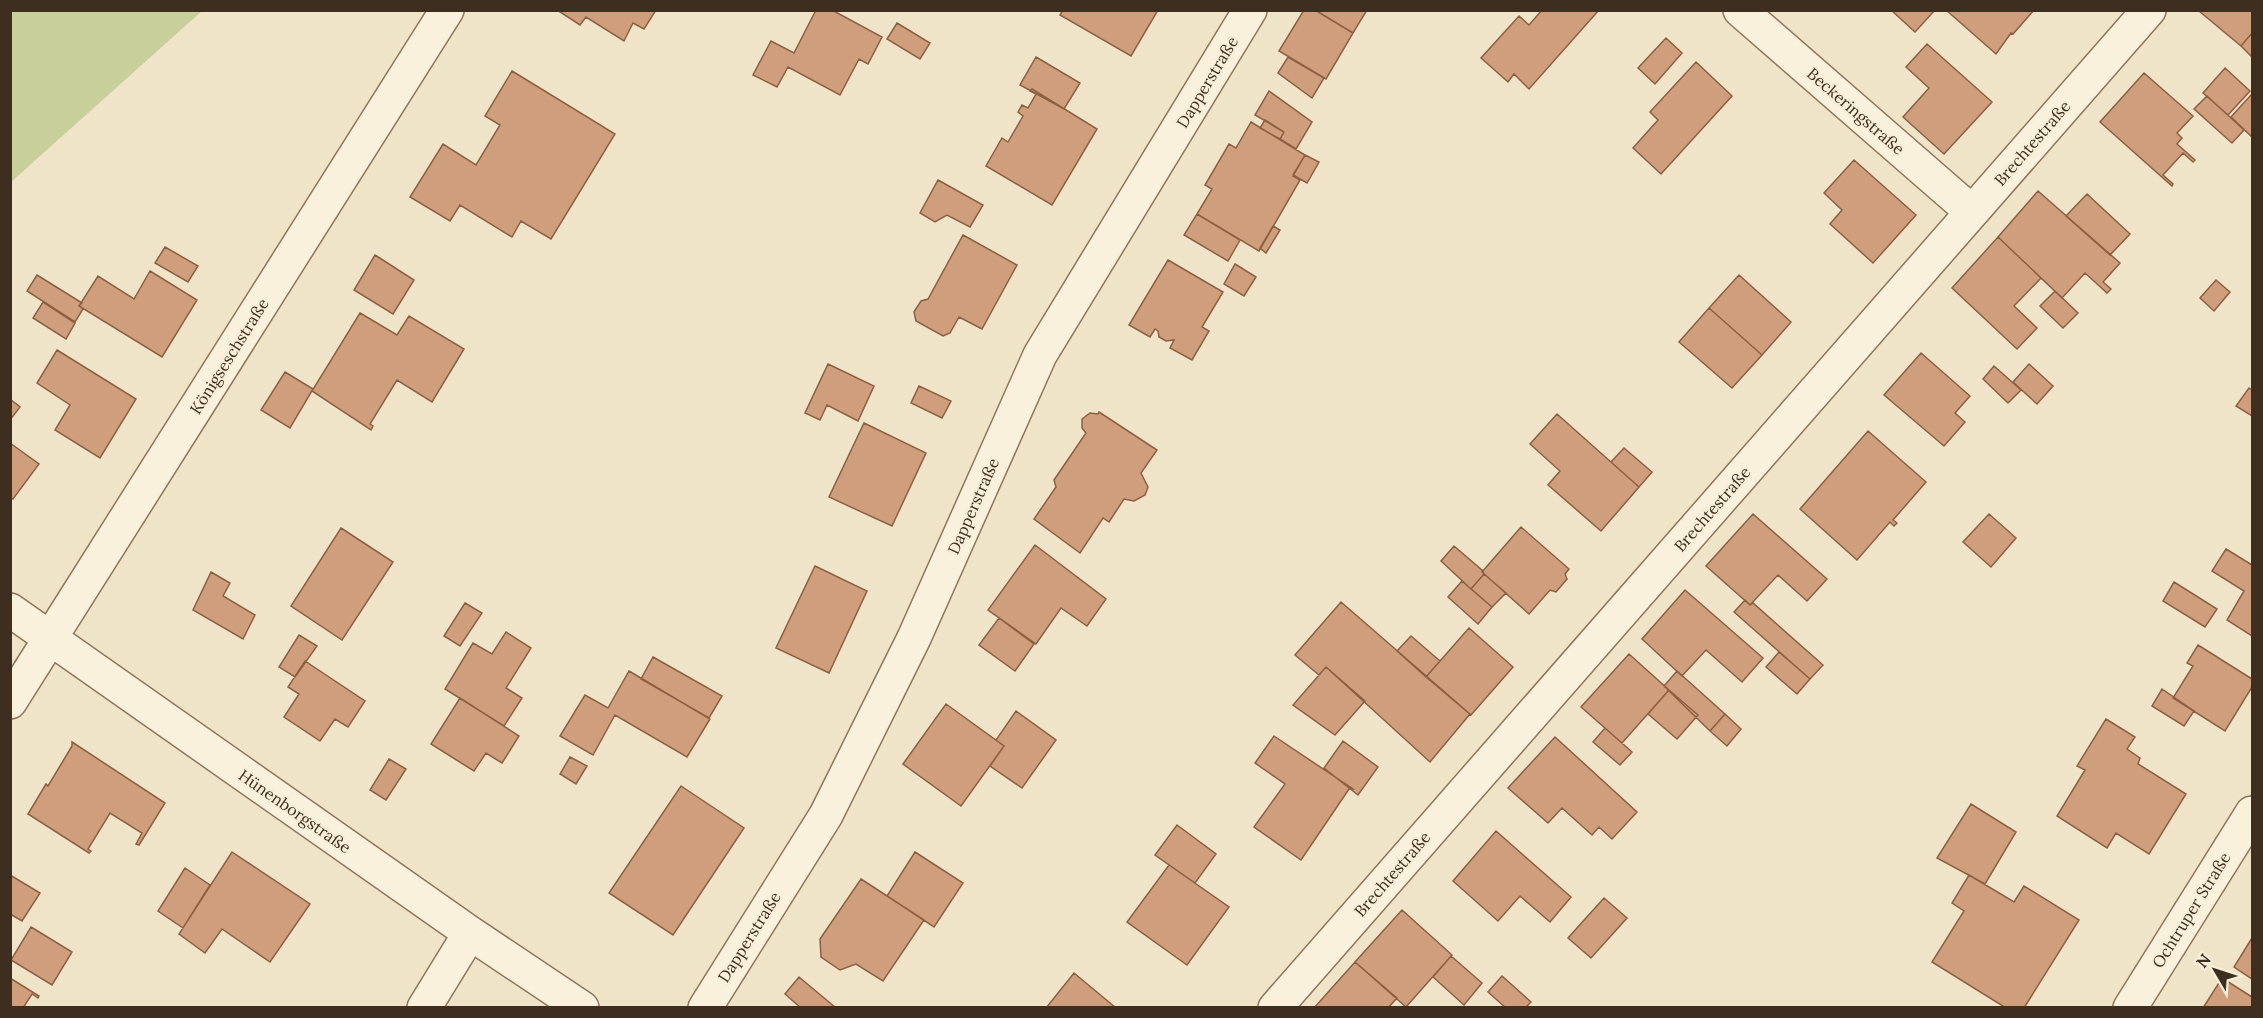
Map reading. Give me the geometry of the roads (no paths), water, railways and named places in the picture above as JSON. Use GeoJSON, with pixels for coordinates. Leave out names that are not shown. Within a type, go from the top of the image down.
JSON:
{"type":"FeatureCollection","features":[{"type":"Feature","properties":{"kind":"street","name":"Königseschstraße"},"geometry":{"type":"LineString","coordinates":[[10,702],[447,10]]}},
{"type":"Feature","properties":{"kind":"street","name":"Dapperstraße"},"geometry":{"type":"LineString","coordinates":[[705,1008],[826,815],[914,638],[1040,356],[1250,10]]}},
{"type":"Feature","properties":{"kind":"street","name":"Beckeringstraße"},"geometry":{"type":"LineString","coordinates":[[1740,10],[1972,212]]}},
{"type":"Feature","properties":{"kind":"street","name":"Brechtestraße"},"geometry":{"type":"LineString","coordinates":[[1275,1008],[2149,10]]}},
{"type":"Feature","properties":{"kind":"street","name":"Hünenborgstraße"},"geometry":{"type":"LineString","coordinates":[[10,610],[470,933],[582,1008]]}},
{"type":"Feature","properties":{"kind":"street","name":"Ochtruper Straße"},"geometry":{"type":"LineString","coordinates":[[2130,1008],[2253,813]]}},
{"type":"Feature","properties":{"kind":"street"},"geometry":{"type":"LineString","coordinates":[[424,1008],[470,933]]}}]}
